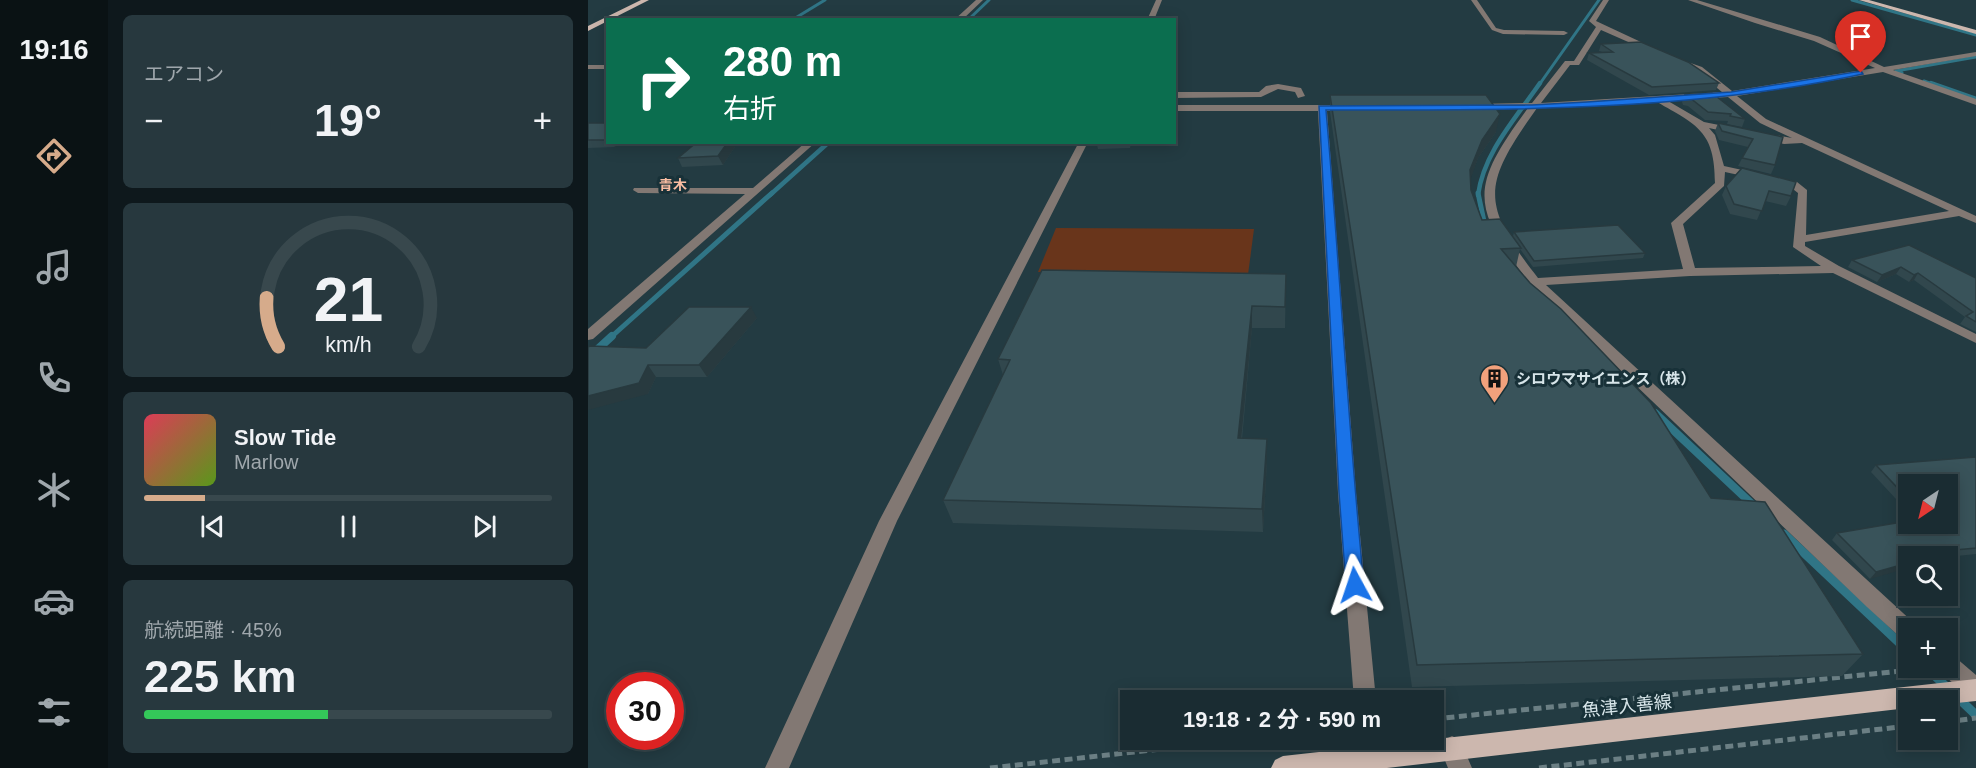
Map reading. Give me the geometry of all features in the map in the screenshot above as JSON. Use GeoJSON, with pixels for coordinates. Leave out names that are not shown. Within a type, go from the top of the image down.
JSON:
{"type":"FeatureCollection","features":[{"type":"Feature","properties":{"kind":"main road"},"geometry":{"type":"LineString","coordinates":[[609,18],[646,0]]}},
{"type":"Feature","properties":{"kind":"main road"},"geometry":{"type":"LineString","coordinates":[[1862,0],[1976,32]]}},
{"type":"Feature","properties":{"kind":"main road"},"geometry":{"type":"LineString","coordinates":[[588,28],[606,19]]}},
{"type":"Feature","properties":{"kind":"main road","name":"魚津入善線"},"geometry":{"type":"LineString","coordinates":[[1380,750],[1456,758],[1976,690]]}},
{"type":"Feature","properties":{"kind":"main road","name":"魚津入善線"},"geometry":{"type":"LineString","coordinates":[[1283,768],[1365,750]]}},
{"type":"Feature","properties":{"kind":"street"},"geometry":{"type":"LineString","coordinates":[[959,18],[980,0]]}},
{"type":"Feature","properties":{"kind":"street"},"geometry":{"type":"LineString","coordinates":[[1151,18],[1159,0]]}},
{"type":"Feature","properties":{"kind":"street"},"geometry":{"type":"LineString","coordinates":[[1474,0],[1494,29],[1503,32],[1564,33]]}},
{"type":"Feature","properties":{"kind":"street"},"geometry":{"type":"LineString","coordinates":[[1606,0],[1592,21],[1600,27],[1699,69],[1763,121],[1976,220]]}},
{"type":"Feature","properties":{"kind":"street"},"geometry":{"type":"LineString","coordinates":[[1691,0],[1817,39],[1882,69],[1976,102]]}},
{"type":"Feature","properties":{"kind":"street"},"geometry":{"type":"LineString","coordinates":[[1600,27],[1576,63],[1568,63],[1532,107],[1498,161],[1489,189],[1494,218],[1498,227],[1508,246],[1534,282],[1898,622]]}},
{"type":"Feature","properties":{"kind":"street"},"geometry":{"type":"LineString","coordinates":[[1462,107],[1532,107],[1731,94],[1976,54]]}},
{"type":"Feature","properties":{"kind":"street"},"geometry":{"type":"LineString","coordinates":[[588,68],[606,68]]}},
{"type":"Feature","properties":{"kind":"street"},"geometry":{"type":"LineString","coordinates":[[1176,95],[1261,94],[1271,87],[1281,86],[1298,90],[1301,96]]}},
{"type":"Feature","properties":{"kind":"street"},"geometry":{"type":"LineString","coordinates":[[1261,94],[1264,103]]}},
{"type":"Feature","properties":{"kind":"street"},"geometry":{"type":"LineString","coordinates":[[1657,98],[1701,124],[1784,141],[1804,140]]}},
{"type":"Feature","properties":{"kind":"street"},"geometry":{"type":"LineString","coordinates":[[1176,108],[1357,108]]}},
{"type":"Feature","properties":{"kind":"street"},"geometry":{"type":"LineString","coordinates":[[1322,108],[1347,493],[1364,690]]}},
{"type":"Feature","properties":{"kind":"street"},"geometry":{"type":"LineString","coordinates":[[1690,272],[1677,223],[1720,184],[1720,168],[1710,135],[1701,124]]}},
{"type":"Feature","properties":{"kind":"street"},"geometry":{"type":"LineString","coordinates":[[588,336],[810,144]]}},
{"type":"Feature","properties":{"kind":"street"},"geometry":{"type":"LineString","coordinates":[[777,768],[888,521],[1083,144]]}},
{"type":"Feature","properties":{"kind":"street"},"geometry":{"type":"LineString","coordinates":[[1720,168],[1793,184],[1803,192],[1799,247],[1835,269],[1976,339]]}},
{"type":"Feature","properties":{"kind":"street"},"geometry":{"type":"LineString","coordinates":[[638,190],[756,191]]}},
{"type":"Feature","properties":{"kind":"street"},"geometry":{"type":"LineString","coordinates":[[1798,240],[1959,213]]}},
{"type":"Feature","properties":{"kind":"street"},"geometry":{"type":"LineString","coordinates":[[1534,282],[1690,272],[1835,269]]}},
{"type":"Feature","properties":{"kind":"street"},"geometry":{"type":"LineString","coordinates":[[1958,674],[1976,690]]}},
{"type":"Feature","properties":{"kind":"path"},"geometry":{"type":"LineString","coordinates":[[1444,717],[1898,672]]}},
{"type":"Feature","properties":{"kind":"path"},"geometry":{"type":"LineString","coordinates":[[1958,720],[1976,718]]}},
{"type":"Feature","properties":{"kind":"path"},"geometry":{"type":"LineString","coordinates":[[1539,768],[1898,727]]}},
{"type":"Feature","properties":{"kind":"path"},"geometry":{"type":"LineString","coordinates":[[990,768],[1153,750]]}},
{"type":"Feature","properties":{"kind":"shaded area"},"geometry":{"type":"Polygon","coordinates":[[[1056,228],[1254,229],[1248,275],[1038,272],[1056,228]]]}},
{"type":"Feature","properties":{"kind":"building"},"geometry":{"type":"Polygon","coordinates":[[[1641,42],[1688,62],[1719,83],[1652,87],[1589,53],[1613,52],[1601,44],[1641,42]]]}},
{"type":"Feature","properties":{"kind":"building"},"geometry":{"type":"Polygon","coordinates":[[[1712,93],[1745,119],[1730,116],[1731,114],[1708,112],[1690,98],[1686,98],[1685,95],[1712,93]]]}},
{"type":"Feature","properties":{"kind":"building","name":"シロウマサイエンス（株）"},"geometry":{"type":"Polygon","coordinates":[[[1330,95],[1486,95],[1500,114],[1482,140],[1470,170],[1471,190],[1482,220],[1500,219],[1521,248],[1501,249],[1530,283],[1561,309],[1651,403],[1711,498],[1765,502],[1863,654],[1417,665],[1330,95]]]}},
{"type":"Feature","properties":{"kind":"building"},"geometry":{"type":"Polygon","coordinates":[[[588,123],[606,123],[606,140],[588,140],[588,123]]]}},
{"type":"Feature","properties":{"kind":"building"},"geometry":{"type":"Polygon","coordinates":[[[1718,123],[1783,137],[1775,165],[1742,158],[1753,139],[1722,131],[1718,123]]]}},
{"type":"Feature","properties":{"kind":"building"},"geometry":{"type":"Polygon","coordinates":[[[695,144],[727,144],[718,156],[678,158],[695,144]]]}},
{"type":"Feature","properties":{"kind":"building"},"geometry":{"type":"Polygon","coordinates":[[[1742,168],[1796,182],[1791,196],[1769,191],[1762,211],[1734,204],[1726,186],[1742,168]]]}},
{"type":"Feature","properties":{"kind":"building"},"geometry":{"type":"Polygon","coordinates":[[[1618,225],[1645,253],[1534,261],[1514,232],[1618,225]]]}},
{"type":"Feature","properties":{"kind":"building"},"geometry":{"type":"Polygon","coordinates":[[[1909,245],[1976,278],[1976,322],[1966,316],[1973,312],[1918,273],[1914,275],[1901,267],[1882,275],[1852,260],[1909,245]]]}},
{"type":"Feature","properties":{"kind":"building"},"geometry":{"type":"Polygon","coordinates":[[[1042,270],[1286,274],[1285,307],[1252,306],[1238,438],[1267,439],[1262,509],[943,500],[1010,360],[998,359],[1042,270]]]}},
{"type":"Feature","properties":{"kind":"building"},"geometry":{"type":"Polygon","coordinates":[[[689,307],[751,307],[699,365],[648,365],[639,383],[588,396],[588,347],[646,348],[689,307]]]}},
{"type":"Feature","properties":{"kind":"building"},"geometry":{"type":"Polygon","coordinates":[[[1976,457],[1976,548],[1958,550],[1958,546],[1898,546],[1898,566],[1876,572],[1837,533],[1898,523],[1898,534],[1958,534],[1958,474],[1898,474],[1898,488],[1876,465],[1976,457]]]}},
{"type":"Feature","properties":{"kind":"waterway"},"geometry":{"type":"LineString","coordinates":[[797,18],[825,0]]}},
{"type":"Feature","properties":{"kind":"waterway"},"geometry":{"type":"LineString","coordinates":[[970,18],[989,0]]}},
{"type":"Feature","properties":{"kind":"waterway"},"geometry":{"type":"LineString","coordinates":[[1539,85],[1599,0]]}},
{"type":"Feature","properties":{"kind":"waterway"},"geometry":{"type":"LineString","coordinates":[[1852,0],[1976,35]]}},
{"type":"Feature","properties":{"kind":"waterway"},"geometry":{"type":"LineString","coordinates":[[1902,73],[1896,71],[1976,57]]}},
{"type":"Feature","properties":{"kind":"waterway"},"geometry":{"type":"LineString","coordinates":[[1924,81],[1935,85]]}},
{"type":"Feature","properties":{"kind":"waterway"},"geometry":{"type":"LineString","coordinates":[[1478,194],[1481,179],[1494,150],[1511,122],[1540,83]]}},
{"type":"Feature","properties":{"kind":"waterway"},"geometry":{"type":"LineString","coordinates":[[1931,83],[1976,99]]}},
{"type":"Feature","properties":{"kind":"waterway"},"geometry":{"type":"LineString","coordinates":[[770,195],[827,144]]}},
{"type":"Feature","properties":{"kind":"waterway"},"geometry":{"type":"LineString","coordinates":[[610,338],[772,193]]}},
{"type":"Feature","properties":{"kind":"waterway"},"geometry":{"type":"LineString","coordinates":[[1478,194],[1485,226]]}},
{"type":"Feature","properties":{"kind":"waterway"},"geometry":{"type":"LineString","coordinates":[[588,358],[612,336]]}},
{"type":"Feature","properties":{"kind":"waterway"},"geometry":{"type":"LineString","coordinates":[[1655,413],[1754,506]]}},
{"type":"Feature","properties":{"kind":"waterway"},"geometry":{"type":"LineString","coordinates":[[1784,534],[1898,642]]}},
{"type":"Feature","properties":{"kind":"waterway"},"geometry":{"type":"LineString","coordinates":[[1937,678],[1948,688]]}},
{"type":"Feature","properties":{"kind":"waterway"},"geometry":{"type":"LineString","coordinates":[[1958,698],[1976,715]]}},
{"type":"Feature","properties":{"kind":"place","name":"シロウマサイエンス（株）"},"geometry":{"type":"Point","coordinates":[1495,404]}},
{"type":"Feature","properties":{"kind":"district","name":"青木"},"geometry":{"type":"Point","coordinates":[673,185]}},
{"type":"Feature","properties":{"kind":"route"},"geometry":{"type":"LineString","coordinates":[[1355,585],[1322,108],[1532,107],[1587,104],[1731,94],[1861,73]]}}]}
